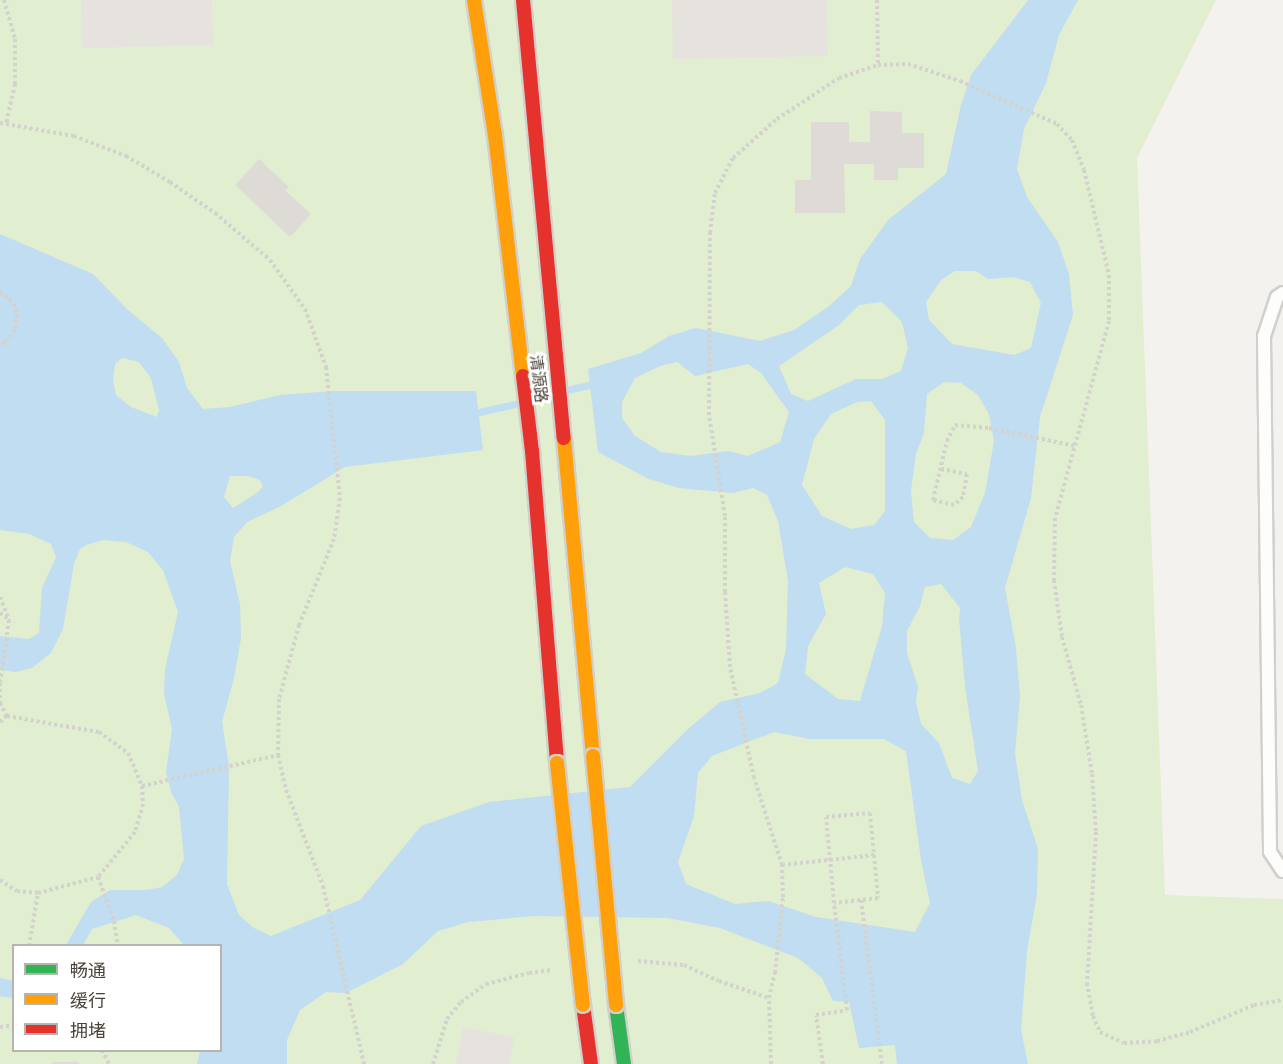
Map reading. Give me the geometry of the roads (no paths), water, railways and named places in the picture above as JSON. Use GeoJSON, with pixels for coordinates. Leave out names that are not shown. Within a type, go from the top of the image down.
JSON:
{"type":"FeatureCollection","features":[{"type":"Feature","properties":{"kind":"street","name":"清源路"},"geometry":{"type":"LineString","coordinates":[[474,0],[495,135],[522,388],[532,452],[557,763],[591,1064]]}},
{"type":"Feature","properties":{"kind":"street","name":"清源路"},"geometry":{"type":"LineString","coordinates":[[523,0],[616,1005],[624,1064]]}},
{"type":"Feature","properties":{"kind":"lane"},"geometry":{"type":"LineString","coordinates":[[1283,293],[1277,297],[1264,336],[1270,852],[1283,871]]}},
{"type":"Feature","properties":{"kind":"water"},"geometry":{"type":"Polygon","coordinates":[[[1028,0],[1078,0],[1059,35],[1046,83],[1024,129],[1017,169],[1027,197],[1058,242],[1069,274],[1073,315],[1040,417],[1031,498],[1005,588],[1016,648],[1020,696],[1015,754],[1022,800],[1038,849],[1037,894],[1027,951],[1021,1030],[1028,1064],[897,1064],[895,1045],[859,1048],[849,1002],[833,1001],[822,978],[798,958],[720,928],[668,918],[534,916],[468,922],[438,931],[403,964],[346,993],[326,992],[300,1010],[287,1040],[287,1064],[197,1064],[200,1052],[222,1052],[222,944],[183,944],[169,928],[136,915],[92,929],[84,944],[67,944],[91,902],[110,890],[147,890],[162,887],[177,875],[184,859],[179,807],[171,792],[166,772],[172,729],[164,694],[165,669],[178,612],[163,570],[148,552],[126,542],[103,540],[86,545],[80,549],[74,564],[63,629],[51,653],[32,668],[16,672],[0,670],[0,636],[29,639],[39,633],[42,588],[56,557],[51,544],[29,534],[0,530],[0,234],[93,274],[128,310],[162,338],[179,362],[187,388],[203,409],[230,407],[280,395],[333,391],[476,391],[483,450],[345,467],[281,506],[247,522],[234,537],[230,561],[240,604],[241,638],[234,678],[222,722],[229,766],[227,884],[239,915],[254,928],[271,936],[360,900],[421,826],[489,802],[630,787],[689,728],[720,702],[760,693],[778,683],[786,649],[788,581],[778,521],[767,495],[753,488],[733,493],[679,488],[649,479],[598,452],[588,369],[641,353],[669,336],[696,328],[760,341],[794,330],[828,307],[851,286],[860,259],[888,220],[946,174],[961,105],[971,75],[1028,0]],[[955,271],[941,280],[926,302],[929,320],[952,344],[1014,355],[1031,348],[1041,303],[1030,282],[1014,277],[988,279],[976,271],[955,271]],[[882,302],[859,305],[839,325],[779,366],[791,394],[808,401],[856,379],[882,379],[901,371],[908,348],[902,322],[882,302]],[[122,358],[115,364],[113,381],[116,395],[131,407],[157,417],[159,410],[151,378],[139,362],[122,358]],[[677,362],[660,366],[635,378],[622,402],[622,418],[635,436],[661,452],[691,456],[728,451],[748,456],[780,442],[789,412],[761,373],[748,364],[695,376],[677,362]],[[944,382],[927,394],[924,433],[916,454],[911,491],[914,522],[930,538],[953,540],[971,527],[985,493],[994,441],[989,414],[978,395],[961,383],[944,382]],[[871,401],[857,402],[831,414],[814,439],[802,485],[822,516],[851,529],[874,525],[885,511],[885,420],[871,401]],[[230,476],[224,497],[233,508],[258,492],[263,486],[260,480],[248,476],[230,476]],[[845,567],[819,583],[826,614],[808,646],[805,674],[838,699],[860,701],[882,626],[885,593],[873,574],[845,567]],[[941,584],[925,587],[920,606],[907,631],[907,653],[918,687],[916,702],[921,724],[939,743],[952,778],[970,784],[978,771],[965,687],[960,608],[941,584]],[[774,732],[712,756],[698,773],[694,816],[678,862],[686,884],[735,904],[768,901],[816,917],[915,932],[930,903],[921,860],[906,751],[884,739],[810,739],[774,732]]]}},
{"type":"Feature","properties":{"kind":"water"},"geometry":{"type":"Polygon","coordinates":[[[0,978],[12,981],[12,998],[0,996],[0,978]]]}},
{"type":"Feature","properties":{"kind":"waterway"},"geometry":{"type":"LineString","coordinates":[[567,390],[597,383]]}},
{"type":"Feature","properties":{"kind":"waterway"},"geometry":{"type":"LineString","coordinates":[[471,414],[519,403]]}}]}
